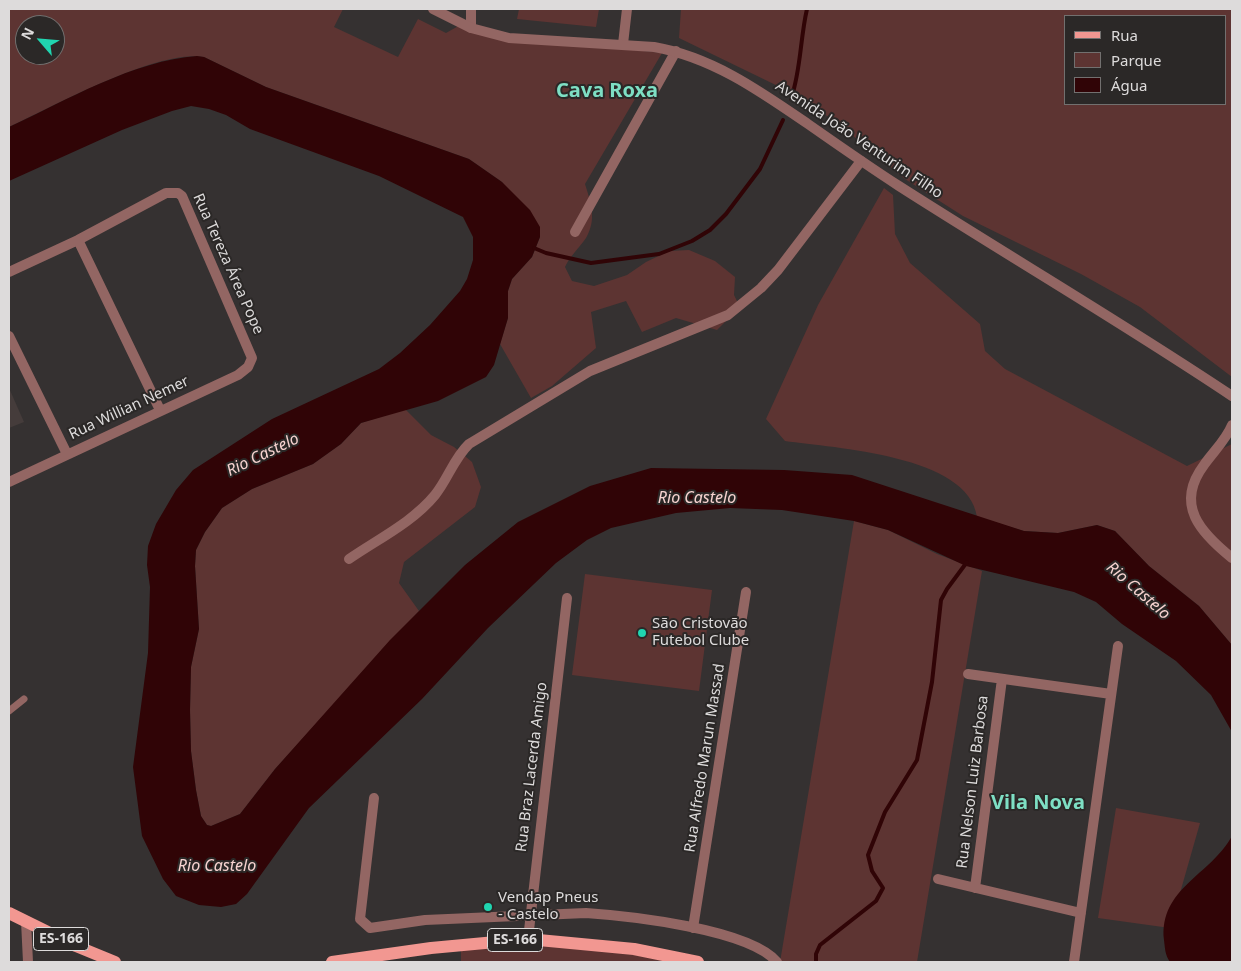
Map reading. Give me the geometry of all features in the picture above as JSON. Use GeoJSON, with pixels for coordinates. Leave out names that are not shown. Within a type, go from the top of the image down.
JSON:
{"type":"FeatureCollection","features":[{"type":"Feature","properties":{"kind":"main road","name":"ES-166"},"geometry":{"type":"LineString","coordinates":[[9,913],[83,949],[115,962]]}},
{"type":"Feature","properties":{"kind":"main road","name":"ES-166"},"geometry":{"type":"LineString","coordinates":[[332,962],[431,948],[528,938],[634,949],[698,962]]}},
{"type":"Feature","properties":{"kind":"street","name":"Avenida João Venturim Filho"},"geometry":{"type":"LineString","coordinates":[[433,9],[471,28],[494,35],[528,41],[623,44],[676,51],[701,60],[743,81],[861,161],[1155,344],[1232,396]]}},
{"type":"Feature","properties":{"kind":"street"},"geometry":{"type":"LineString","coordinates":[[471,28],[472,9]]}},
{"type":"Feature","properties":{"kind":"street"},"geometry":{"type":"LineString","coordinates":[[623,44],[626,9]]}},
{"type":"Feature","properties":{"kind":"street"},"geometry":{"type":"LineString","coordinates":[[575,232],[676,51]]}},
{"type":"Feature","properties":{"kind":"street"},"geometry":{"type":"LineString","coordinates":[[349,558],[402,524],[428,503],[441,486],[461,451],[468,444],[590,371],[728,315],[761,288],[778,270],[861,161]]}},
{"type":"Feature","properties":{"kind":"street","name":"Rua Tereza Área Pope"},"geometry":{"type":"LineString","coordinates":[[78,240],[172,192],[182,196],[252,354]]}},
{"type":"Feature","properties":{"kind":"street"},"geometry":{"type":"LineString","coordinates":[[9,272],[78,240],[160,410]]}},
{"type":"Feature","properties":{"kind":"street"},"geometry":{"type":"LineString","coordinates":[[9,336],[67,454]]}},
{"type":"Feature","properties":{"kind":"street","name":"Rua Willian Nemer"},"geometry":{"type":"LineString","coordinates":[[9,482],[238,375],[248,367],[252,354]]}},
{"type":"Feature","properties":{"kind":"street"},"geometry":{"type":"LineString","coordinates":[[1232,425],[1194,481],[1191,500],[1194,516],[1200,528],[1232,558]]}},
{"type":"Feature","properties":{"kind":"street","name":"Rua Alfredo Marun Massad"},"geometry":{"type":"LineString","coordinates":[[693,928],[746,592]]}},
{"type":"Feature","properties":{"kind":"street","name":"Rua Braz Lacerda Amigo"},"geometry":{"type":"LineString","coordinates":[[528,938],[529,915],[567,598]]}},
{"type":"Feature","properties":{"kind":"street"},"geometry":{"type":"LineString","coordinates":[[1074,962],[1118,646]]}},
{"type":"Feature","properties":{"kind":"street"},"geometry":{"type":"LineString","coordinates":[[968,674],[1111,694]]}},
{"type":"Feature","properties":{"kind":"street","name":"Rua Nelson Luiz Barbosa"},"geometry":{"type":"LineString","coordinates":[[975,888],[1002,679]]}},
{"type":"Feature","properties":{"kind":"street"},"geometry":{"type":"LineString","coordinates":[[374,798],[360,919],[370,928],[425,920],[529,915],[605,914],[693,928],[760,948],[777,962]]}},
{"type":"Feature","properties":{"kind":"street"},"geometry":{"type":"LineString","coordinates":[[938,879],[1081,913]]}},
{"type":"Feature","properties":{"kind":"street"},"geometry":{"type":"LineString","coordinates":[[26,921],[28,962]]}},
{"type":"Feature","properties":{"kind":"lane"},"geometry":{"type":"LineString","coordinates":[[9,711],[24,699]]}},
{"type":"Feature","properties":{"kind":"shaded area"},"geometry":{"type":"Polygon","coordinates":[[[9,388],[24,422],[9,428],[9,388]]]}},
{"type":"Feature","properties":{"kind":"green space"},"geometry":{"type":"Polygon","coordinates":[[[9,9],[343,9],[334,27],[398,57],[418,19],[446,33],[462,24],[494,35],[662,53],[585,184],[591,204],[591,224],[586,238],[565,267],[572,281],[594,286],[627,275],[646,262],[669,251],[689,250],[715,261],[735,277],[734,295],[740,307],[717,330],[676,318],[642,332],[626,301],[591,312],[596,348],[552,386],[531,398],[500,344],[508,318],[508,291],[512,279],[532,257],[540,237],[502,182],[469,159],[266,87],[204,57],[184,57],[160,62],[134,70],[9,127],[9,9]]]}},
{"type":"Feature","properties":{"kind":"green space"},"geometry":{"type":"Polygon","coordinates":[[[519,9],[599,9],[596,27],[517,19],[519,9]]]}},
{"type":"Feature","properties":{"kind":"green space"},"geometry":{"type":"Polygon","coordinates":[[[681,9],[1232,9],[1232,377],[1140,307],[1081,274],[963,216],[905,179],[835,121],[784,89],[679,38],[681,9]]]}},
{"type":"Feature","properties":{"kind":"green space"},"geometry":{"type":"Polygon","coordinates":[[[884,188],[893,195],[895,234],[910,263],[980,324],[985,351],[1005,369],[1187,466],[1232,444],[1232,645],[1199,606],[1149,566],[1115,531],[1097,525],[1058,533],[1024,531],[977,517],[968,496],[951,480],[926,468],[896,458],[865,452],[785,441],[766,419],[818,305],[884,188]]]}},
{"type":"Feature","properties":{"kind":"green space"},"geometry":{"type":"Polygon","coordinates":[[[405,409],[431,435],[454,447],[472,462],[481,487],[475,507],[404,562],[399,583],[419,611],[275,769],[240,814],[211,826],[207,825],[201,816],[191,751],[191,667],[199,629],[195,566],[196,550],[205,532],[222,508],[252,489],[313,464],[341,444],[361,423],[405,409]]]}},
{"type":"Feature","properties":{"kind":"green space"},"geometry":{"type":"Polygon","coordinates":[[[854,521],[888,530],[937,554],[982,571],[917,962],[780,962],[854,521]]]}},
{"type":"Feature","properties":{"kind":"green space","name":"São Cristovão Futebol Clube"},"geometry":{"type":"Polygon","coordinates":[[[585,574],[712,590],[699,691],[572,675],[585,574]]]}},
{"type":"Feature","properties":{"kind":"green space"},"geometry":{"type":"Polygon","coordinates":[[[1116,808],[1200,823],[1170,928],[1098,918],[1116,808]]]}},
{"type":"Feature","properties":{"kind":"green space"},"geometry":{"type":"Polygon","coordinates":[[[537,940],[687,962],[461,962],[461,946],[537,940]]]}},
{"type":"Feature","properties":{"kind":"water","name":"Rio Castelo"},"geometry":{"type":"Polygon","coordinates":[[[204,57],[266,87],[469,159],[502,182],[530,210],[540,227],[540,237],[532,257],[512,279],[508,291],[508,318],[494,365],[486,377],[438,401],[361,423],[341,444],[313,464],[252,489],[222,508],[205,532],[196,550],[195,566],[199,629],[191,667],[190,710],[191,751],[196,790],[201,816],[207,825],[211,826],[240,814],[275,769],[390,640],[465,565],[518,522],[590,486],[651,468],[784,470],[852,475],[1024,531],[1058,533],[1097,525],[1115,531],[1149,566],[1199,606],[1232,645],[1232,732],[1211,695],[1176,661],[1122,624],[1096,602],[1074,592],[966,566],[888,530],[854,521],[782,510],[730,508],[676,513],[611,528],[587,540],[556,563],[488,628],[422,699],[309,808],[247,894],[236,904],[221,907],[199,905],[176,896],[163,879],[142,836],[133,767],[148,653],[150,587],[147,565],[148,546],[156,524],[176,490],[193,470],[272,419],[379,369],[400,353],[430,325],[460,291],[467,279],[473,260],[473,237],[463,217],[379,176],[250,129],[226,115],[209,109],[191,106],[172,111],[122,130],[9,181],[9,127],[125,73],[173,59],[204,57]]]}},
{"type":"Feature","properties":{"kind":"water"},"geometry":{"type":"Polygon","coordinates":[[[1232,836],[1232,962],[1170,962],[1166,954],[1164,940],[1165,922],[1170,907],[1188,883],[1223,850],[1232,836]]]}},
{"type":"Feature","properties":{"kind":"waterway"},"geometry":{"type":"LineString","coordinates":[[791,99],[797,77],[807,9]]}},
{"type":"Feature","properties":{"kind":"waterway"},"geometry":{"type":"LineString","coordinates":[[534,248],[546,253],[591,263],[659,254],[692,241],[710,230],[726,214],[760,169],[783,120]]}},
{"type":"Feature","properties":{"kind":"waterway"},"geometry":{"type":"LineString","coordinates":[[816,962],[816,954],[820,945],[876,901],[883,888],[872,871],[868,855],[885,812],[917,760],[932,682],[941,600],[967,562]]}},
{"type":"Feature","properties":{"kind":"place","name":"São Cristovão Futebol Clube"},"geometry":{"type":"Point","coordinates":[642,633]}},
{"type":"Feature","properties":{"kind":"place","name":"Vendap Pneus - Castelo"},"geometry":{"type":"Point","coordinates":[488,907]}},
{"type":"Feature","properties":{"kind":"district","name":"Cava Roxa"},"geometry":{"type":"Point","coordinates":[607,91]}},
{"type":"Feature","properties":{"kind":"district","name":"Vila Nova"},"geometry":{"type":"Point","coordinates":[1038,803]}}]}
